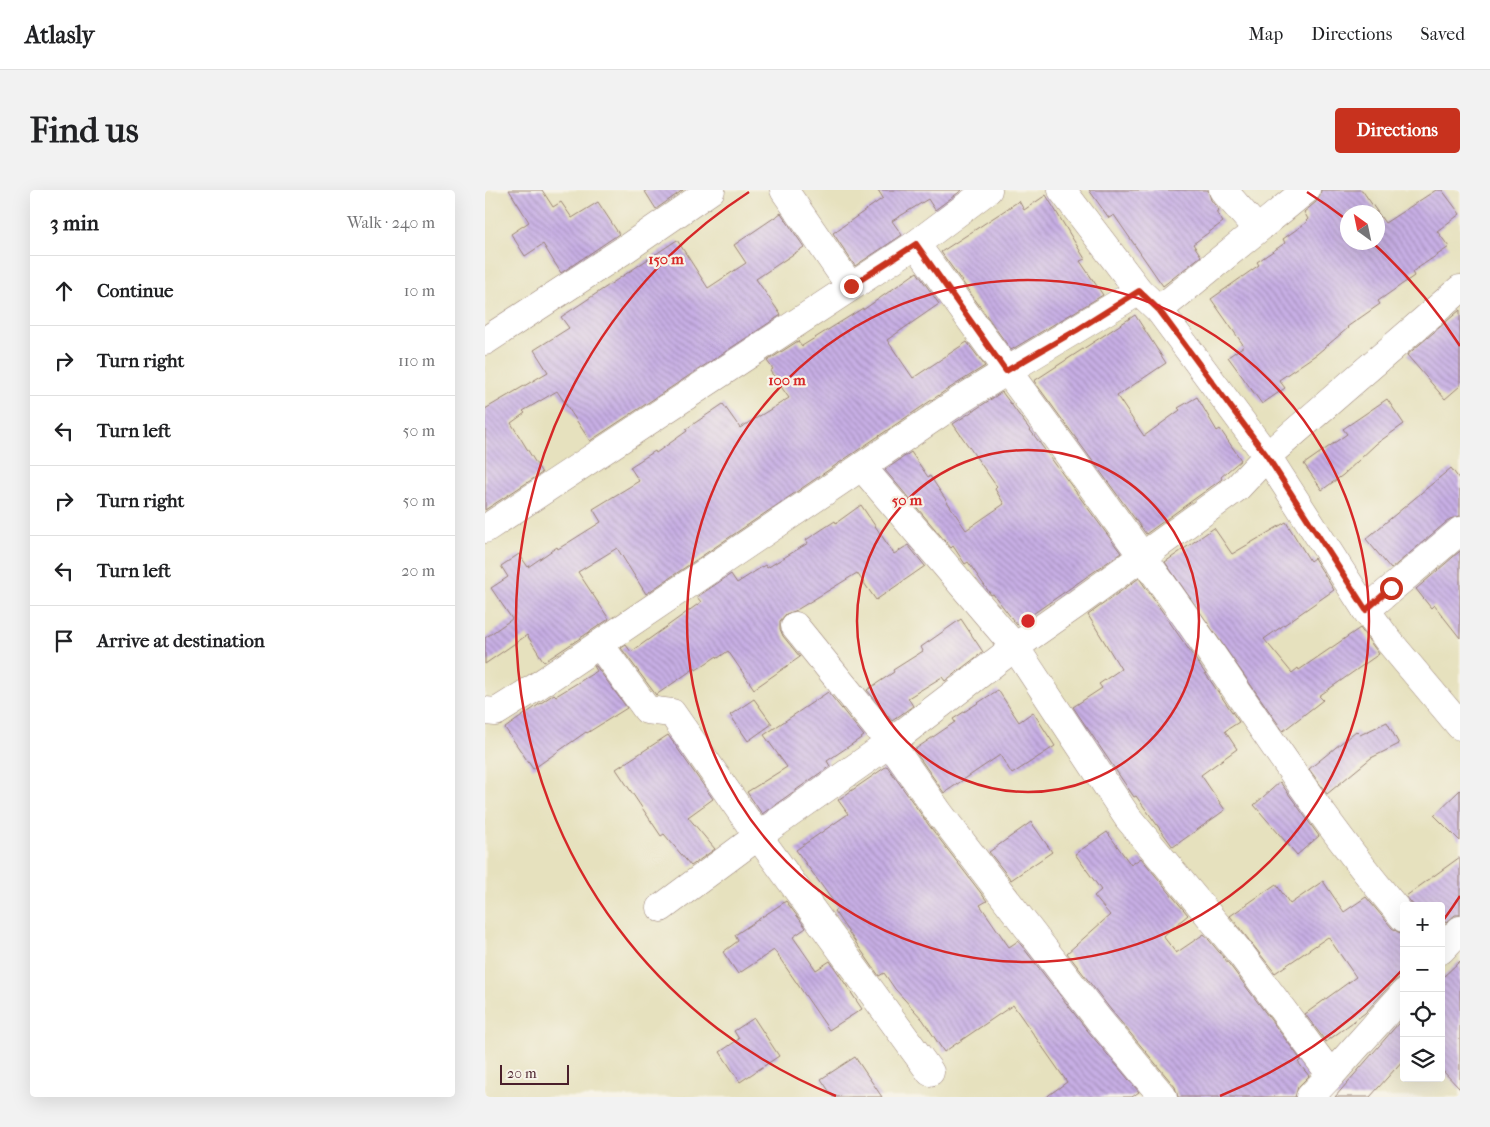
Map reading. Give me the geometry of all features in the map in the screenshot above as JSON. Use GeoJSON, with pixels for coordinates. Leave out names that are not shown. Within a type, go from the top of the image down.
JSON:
{"type":"FeatureCollection","features":[{"type":"Feature","properties":{"kind":"street"},"geometry":{"type":"LineString","coordinates":[[485,341],[627,248],[711,190]]}},
{"type":"Feature","properties":{"kind":"street"},"geometry":{"type":"LineString","coordinates":[[784,190],[851,286]]}},
{"type":"Feature","properties":{"kind":"street"},"geometry":{"type":"LineString","coordinates":[[485,529],[916,244],[988,190]]}},
{"type":"Feature","properties":{"kind":"street"},"geometry":{"type":"LineString","coordinates":[[1062,190],[1139,291],[1159,310],[1267,456],[1366,610],[1387,639],[1460,726]]}},
{"type":"Feature","properties":{"kind":"street"},"geometry":{"type":"LineString","coordinates":[[1223,190],[1257,229]]}},
{"type":"Feature","properties":{"kind":"street"},"geometry":{"type":"LineString","coordinates":[[1159,310],[1306,190]]}},
{"type":"Feature","properties":{"kind":"street"},"geometry":{"type":"LineString","coordinates":[[916,244],[1006,371],[1143,556],[1314,802],[1400,913]]}},
{"type":"Feature","properties":{"kind":"street"},"geometry":{"type":"LineString","coordinates":[[661,908],[758,836],[890,743],[1015,647],[1238,487],[1267,456],[1460,288]]}},
{"type":"Feature","properties":{"kind":"street"},"geometry":{"type":"LineString","coordinates":[[485,711],[496,712],[600,645],[1006,371],[1139,291]]}},
{"type":"Feature","properties":{"kind":"street"},"geometry":{"type":"LineString","coordinates":[[862,467],[1015,647],[1129,818],[1241,954],[1331,1075]]}},
{"type":"Feature","properties":{"kind":"street"},"geometry":{"type":"LineString","coordinates":[[1366,610],[1460,531]]}},
{"type":"Feature","properties":{"kind":"street"},"geometry":{"type":"LineString","coordinates":[[795,626],[890,743],[940,814],[1099,1020],[1163,1097]]}},
{"type":"Feature","properties":{"kind":"street"},"geometry":{"type":"LineString","coordinates":[[600,645],[647,710],[672,713],[758,836],[930,1072]]}},
{"type":"Feature","properties":{"kind":"street"},"geometry":{"type":"LineString","coordinates":[[1444,947],[1460,930]]}},
{"type":"Feature","properties":{"kind":"street"},"geometry":{"type":"LineString","coordinates":[[1309,1097],[1331,1075],[1400,997]]}},
{"type":"Feature","properties":{"kind":"building"},"geometry":{"type":"Polygon","coordinates":[[[509,190],[542,190],[553,207],[561,202],[572,218],[598,202],[619,234],[561,273],[543,244],[525,256],[511,234],[529,222],[509,190]]]}},
{"type":"Feature","properties":{"kind":"building"},"geometry":{"type":"Polygon","coordinates":[[[644,190],[683,190],[656,209],[644,190]]]}},
{"type":"Feature","properties":{"kind":"building"},"geometry":{"type":"Polygon","coordinates":[[[878,190],[962,190],[935,210],[928,199],[892,221],[902,235],[855,266],[833,233],[883,198],[878,190]]]}},
{"type":"Feature","properties":{"kind":"building"},"geometry":{"type":"Polygon","coordinates":[[[1089,190],[1208,190],[1211,200],[1219,210],[1216,212],[1223,222],[1193,244],[1201,256],[1163,286],[1114,215],[1109,218],[1089,190]]]}},
{"type":"Feature","properties":{"kind":"building"},"geometry":{"type":"Polygon","coordinates":[[[1321,190],[1362,190],[1372,205],[1340,205],[1340,250],[1385,250],[1385,223],[1436,190],[1442,190],[1460,214],[1437,231],[1449,247],[1412,272],[1414,276],[1378,301],[1380,304],[1347,327],[1317,354],[1279,380],[1285,388],[1262,404],[1228,357],[1244,346],[1211,299],[1259,265],[1257,262],[1285,243],[1283,239],[1307,222],[1308,219],[1304,212],[1316,202],[1321,190]]]}},
{"type":"Feature","properties":{"kind":"building"},"geometry":{"type":"Polygon","coordinates":[[[1046,195],[1085,259],[1080,261],[1103,295],[1011,350],[941,252],[1019,201],[1024,210],[1046,195]]]}},
{"type":"Feature","properties":{"kind":"building"},"geometry":{"type":"Polygon","coordinates":[[[781,213],[804,247],[756,279],[781,315],[590,441],[557,391],[523,411],[525,413],[511,423],[542,473],[485,510],[485,409],[548,372],[534,350],[569,328],[561,317],[677,240],[708,288],[746,263],[734,245],[781,213]]]}},
{"type":"Feature","properties":{"kind":"building"},"geometry":{"type":"Polygon","coordinates":[[[917,272],[939,304],[887,340],[913,378],[967,342],[985,366],[945,391],[646,594],[617,548],[578,572],[609,619],[544,662],[527,635],[485,664],[485,638],[512,619],[491,588],[508,577],[501,566],[519,554],[528,567],[557,547],[558,549],[601,522],[593,509],[639,481],[630,467],[655,451],[656,453],[687,431],[686,429],[723,404],[740,428],[789,398],[770,371],[773,369],[767,361],[798,341],[802,346],[863,308],[863,310],[917,272]]]}},
{"type":"Feature","properties":{"kind":"building"},"geometry":{"type":"Polygon","coordinates":[[[1460,310],[1460,386],[1445,399],[1407,355],[1460,310]]]}},
{"type":"Feature","properties":{"kind":"building"},"geometry":{"type":"Polygon","coordinates":[[[1135,315],[1166,363],[1117,396],[1144,436],[1180,410],[1178,408],[1197,397],[1217,431],[1220,429],[1241,460],[1221,477],[1222,479],[1146,534],[1034,381],[1135,315]]]}},
{"type":"Feature","properties":{"kind":"building"},"geometry":{"type":"Polygon","coordinates":[[[1002,392],[1121,553],[1017,625],[993,594],[991,595],[968,562],[965,564],[953,546],[951,548],[885,470],[911,452],[928,477],[930,476],[966,530],[1004,504],[995,489],[997,487],[953,424],[1002,392]]]}},
{"type":"Feature","properties":{"kind":"building"},"geometry":{"type":"Polygon","coordinates":[[[1387,399],[1404,424],[1376,444],[1343,475],[1322,490],[1304,464],[1347,434],[1343,429],[1387,399]]]}},
{"type":"Feature","properties":{"kind":"building"},"geometry":{"type":"Polygon","coordinates":[[[1451,468],[1460,480],[1460,516],[1450,519],[1391,569],[1366,539],[1451,468]]]}},
{"type":"Feature","properties":{"kind":"building"},"geometry":{"type":"Polygon","coordinates":[[[861,505],[894,554],[908,545],[925,566],[876,600],[857,573],[795,611],[786,614],[780,621],[780,629],[783,636],[800,657],[754,689],[728,651],[696,670],[695,668],[656,695],[621,648],[626,645],[631,652],[701,602],[697,597],[731,574],[737,583],[765,565],[767,568],[808,543],[806,540],[835,521],[836,523],[861,505]]]}},
{"type":"Feature","properties":{"kind":"building"},"geometry":{"type":"Polygon","coordinates":[[[1286,522],[1310,561],[1314,558],[1334,590],[1264,639],[1292,673],[1360,628],[1379,654],[1319,696],[1323,700],[1283,731],[1165,562],[1214,528],[1232,554],[1286,522]]]}},
{"type":"Feature","properties":{"kind":"building"},"geometry":{"type":"Polygon","coordinates":[[[1460,551],[1460,638],[1434,605],[1431,608],[1416,589],[1460,551]]]}},
{"type":"Feature","properties":{"kind":"building"},"geometry":{"type":"Polygon","coordinates":[[[1139,578],[1239,722],[1225,731],[1237,749],[1201,775],[1225,810],[1173,847],[1136,796],[1134,797],[1073,707],[1102,688],[1099,684],[1121,669],[1088,615],[1139,578]]]}},
{"type":"Feature","properties":{"kind":"building"},"geometry":{"type":"Polygon","coordinates":[[[961,619],[983,652],[945,681],[942,677],[908,698],[913,706],[892,721],[867,690],[894,672],[893,670],[923,651],[921,647],[961,619]]]}},
{"type":"Feature","properties":{"kind":"building"},"geometry":{"type":"Polygon","coordinates":[[[594,666],[596,666],[627,708],[586,732],[533,769],[505,728],[554,694],[556,696],[597,671],[594,666]]]}},
{"type":"Feature","properties":{"kind":"building"},"geometry":{"type":"Polygon","coordinates":[[[998,690],[1019,722],[1033,712],[1055,746],[1012,774],[1000,755],[944,793],[914,750],[955,722],[953,719],[998,690]]]}},
{"type":"Feature","properties":{"kind":"building"},"geometry":{"type":"Polygon","coordinates":[[[828,692],[864,736],[827,761],[830,766],[762,814],[747,792],[787,767],[764,735],[828,692]]]}},
{"type":"Feature","properties":{"kind":"building"},"geometry":{"type":"Polygon","coordinates":[[[754,699],[772,724],[748,741],[730,715],[754,699]]]}},
{"type":"Feature","properties":{"kind":"building"},"geometry":{"type":"Polygon","coordinates":[[[1387,722],[1399,744],[1371,758],[1327,794],[1309,769],[1356,731],[1360,735],[1387,722]]]}},
{"type":"Feature","properties":{"kind":"building"},"geometry":{"type":"Polygon","coordinates":[[[668,735],[713,799],[688,817],[715,849],[691,866],[664,834],[661,836],[616,769],[668,735]]]}},
{"type":"Feature","properties":{"kind":"building"},"geometry":{"type":"Polygon","coordinates":[[[887,766],[928,824],[987,901],[980,905],[1009,947],[1018,941],[1087,1030],[1139,1092],[1132,1097],[1046,1097],[1067,1082],[1013,1005],[944,1052],[923,1020],[895,989],[884,973],[879,976],[834,911],[838,908],[796,850],[848,814],[838,800],[887,766]]]}},
{"type":"Feature","properties":{"kind":"building"},"geometry":{"type":"Polygon","coordinates":[[[1280,782],[1319,836],[1297,855],[1254,805],[1280,782]]]}},
{"type":"Feature","properties":{"kind":"building"},"geometry":{"type":"Polygon","coordinates":[[[1460,790],[1460,841],[1434,815],[1460,790]]]}},
{"type":"Feature","properties":{"kind":"building"},"geometry":{"type":"Polygon","coordinates":[[[1031,822],[1052,852],[1011,880],[989,852],[1031,822]]]}},
{"type":"Feature","properties":{"kind":"building"},"geometry":{"type":"Polygon","coordinates":[[[1107,832],[1131,865],[1141,858],[1188,915],[1163,936],[1176,953],[1204,934],[1229,964],[1301,1060],[1298,1062],[1309,1076],[1298,1087],[1295,1097],[1178,1097],[1175,1087],[1111,1010],[1067,953],[1110,915],[1094,896],[1101,890],[1075,854],[1107,832]]]}},
{"type":"Feature","properties":{"kind":"building"},"geometry":{"type":"Polygon","coordinates":[[[1460,857],[1460,915],[1455,915],[1446,923],[1445,902],[1411,902],[1406,896],[1460,857]]]}},
{"type":"Feature","properties":{"kind":"building"},"geometry":{"type":"Polygon","coordinates":[[[1323,881],[1344,912],[1366,897],[1392,928],[1400,932],[1400,978],[1393,982],[1365,1013],[1326,1042],[1305,1014],[1356,977],[1328,937],[1275,973],[1230,916],[1276,884],[1290,904],[1323,881]]]}},
{"type":"Feature","properties":{"kind":"building"},"geometry":{"type":"Polygon","coordinates":[[[786,901],[806,928],[793,937],[816,970],[830,961],[862,1009],[829,1030],[774,950],[738,974],[723,952],[738,941],[735,935],[786,901]]]}},
{"type":"Feature","properties":{"kind":"building"},"geometry":{"type":"Polygon","coordinates":[[[1460,961],[1460,1089],[1445,1073],[1445,975],[1460,961]]]}},
{"type":"Feature","properties":{"kind":"building"},"geometry":{"type":"Polygon","coordinates":[[[754,1018],[779,1056],[740,1082],[720,1052],[739,1039],[734,1031],[754,1018]]]}},
{"type":"Feature","properties":{"kind":"building"},"geometry":{"type":"Polygon","coordinates":[[[1400,1022],[1400,1063],[1370,1097],[1335,1097],[1400,1022]]]}},
{"type":"Feature","properties":{"kind":"building"},"geometry":{"type":"Polygon","coordinates":[[[855,1057],[882,1097],[833,1097],[821,1079],[855,1057]]]}},
{"type":"Feature","properties":{"kind":"route"},"geometry":{"type":"LineString","coordinates":[[851,286],[916,244],[1006,371],[1139,291],[1159,310],[1267,456],[1366,610],[1391,588]]}}]}
